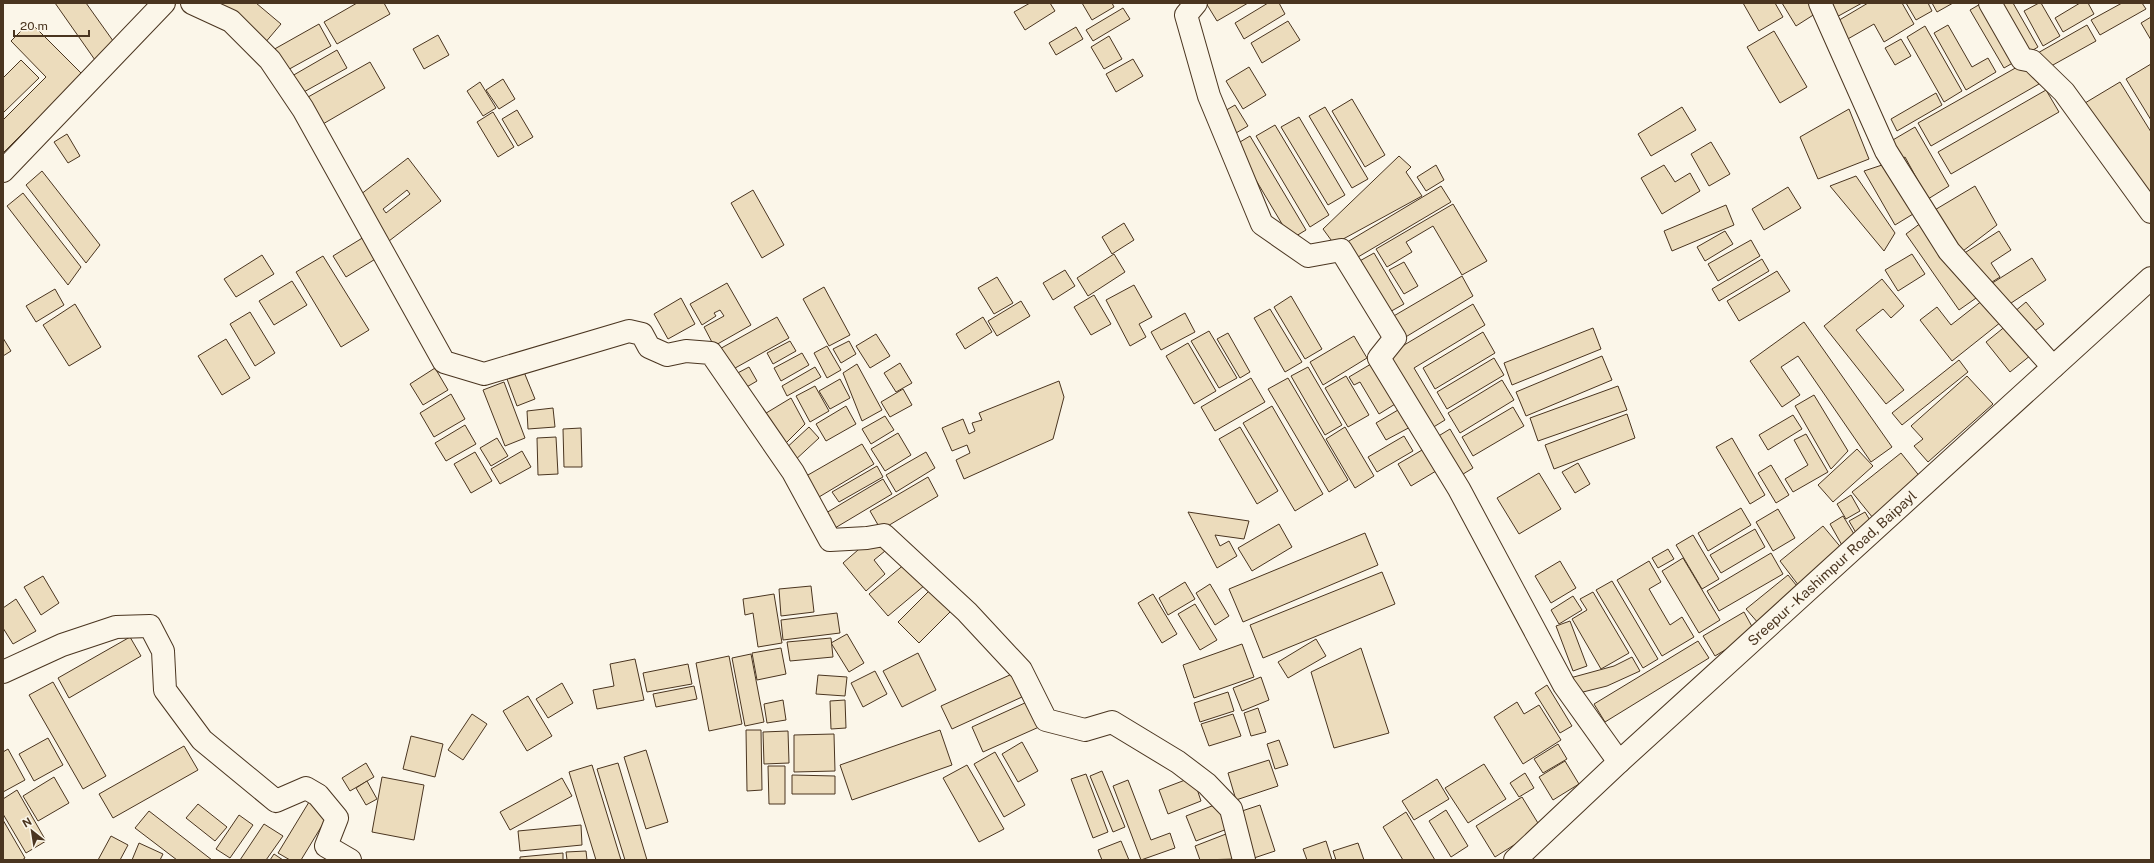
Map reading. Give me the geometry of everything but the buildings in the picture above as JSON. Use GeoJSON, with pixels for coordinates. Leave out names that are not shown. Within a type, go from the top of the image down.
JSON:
{"type":"FeatureCollection","features":[{"type":"Feature","properties":{"kind":"street"},"geometry":{"type":"LineString","coordinates":[[3,171],[164,3]]}},
{"type":"Feature","properties":{"kind":"street"},"geometry":{"type":"LineString","coordinates":[[192,3],[232,21],[270,60],[303,109],[444,362],[484,374],[629,331],[642,334],[649,347],[667,355],[686,351],[711,353],[792,472],[830,540],[867,538],[884,535],[967,612],[1021,670],[1046,720],[1085,730],[1112,722],[1178,762],[1207,784],[1231,809],[1244,860]]}},
{"type":"Feature","properties":{"kind":"street"},"geometry":{"type":"LineString","coordinates":[[1196,3],[1186,15],[1209,96],[1262,224],[1308,256],[1342,250],[1395,338],[1379,358],[1458,489],[1564,685],[1619,762]]}},
{"type":"Feature","properties":{"kind":"street"},"geometry":{"type":"LineString","coordinates":[[1820,3],[1886,151],[1949,251],[2053,367]]}},
{"type":"Feature","properties":{"kind":"street"},"geometry":{"type":"LineString","coordinates":[[1990,3],[2022,59],[2032,61],[2064,92],[2151,212]]}},
{"type":"Feature","properties":{"kind":"street","name":"Sreepur - Kashimpur Road, Baipayl"},"geometry":{"type":"LineString","coordinates":[[1515,860],[1619,762],[2151,278]]}},
{"type":"Feature","properties":{"kind":"street"},"geometry":{"type":"LineString","coordinates":[[3,672],[62,645],[116,627],[150,626],[163,651],[165,690],[202,740],[276,801],[306,788],[318,795],[337,818],[326,846],[350,860]]}}]}
